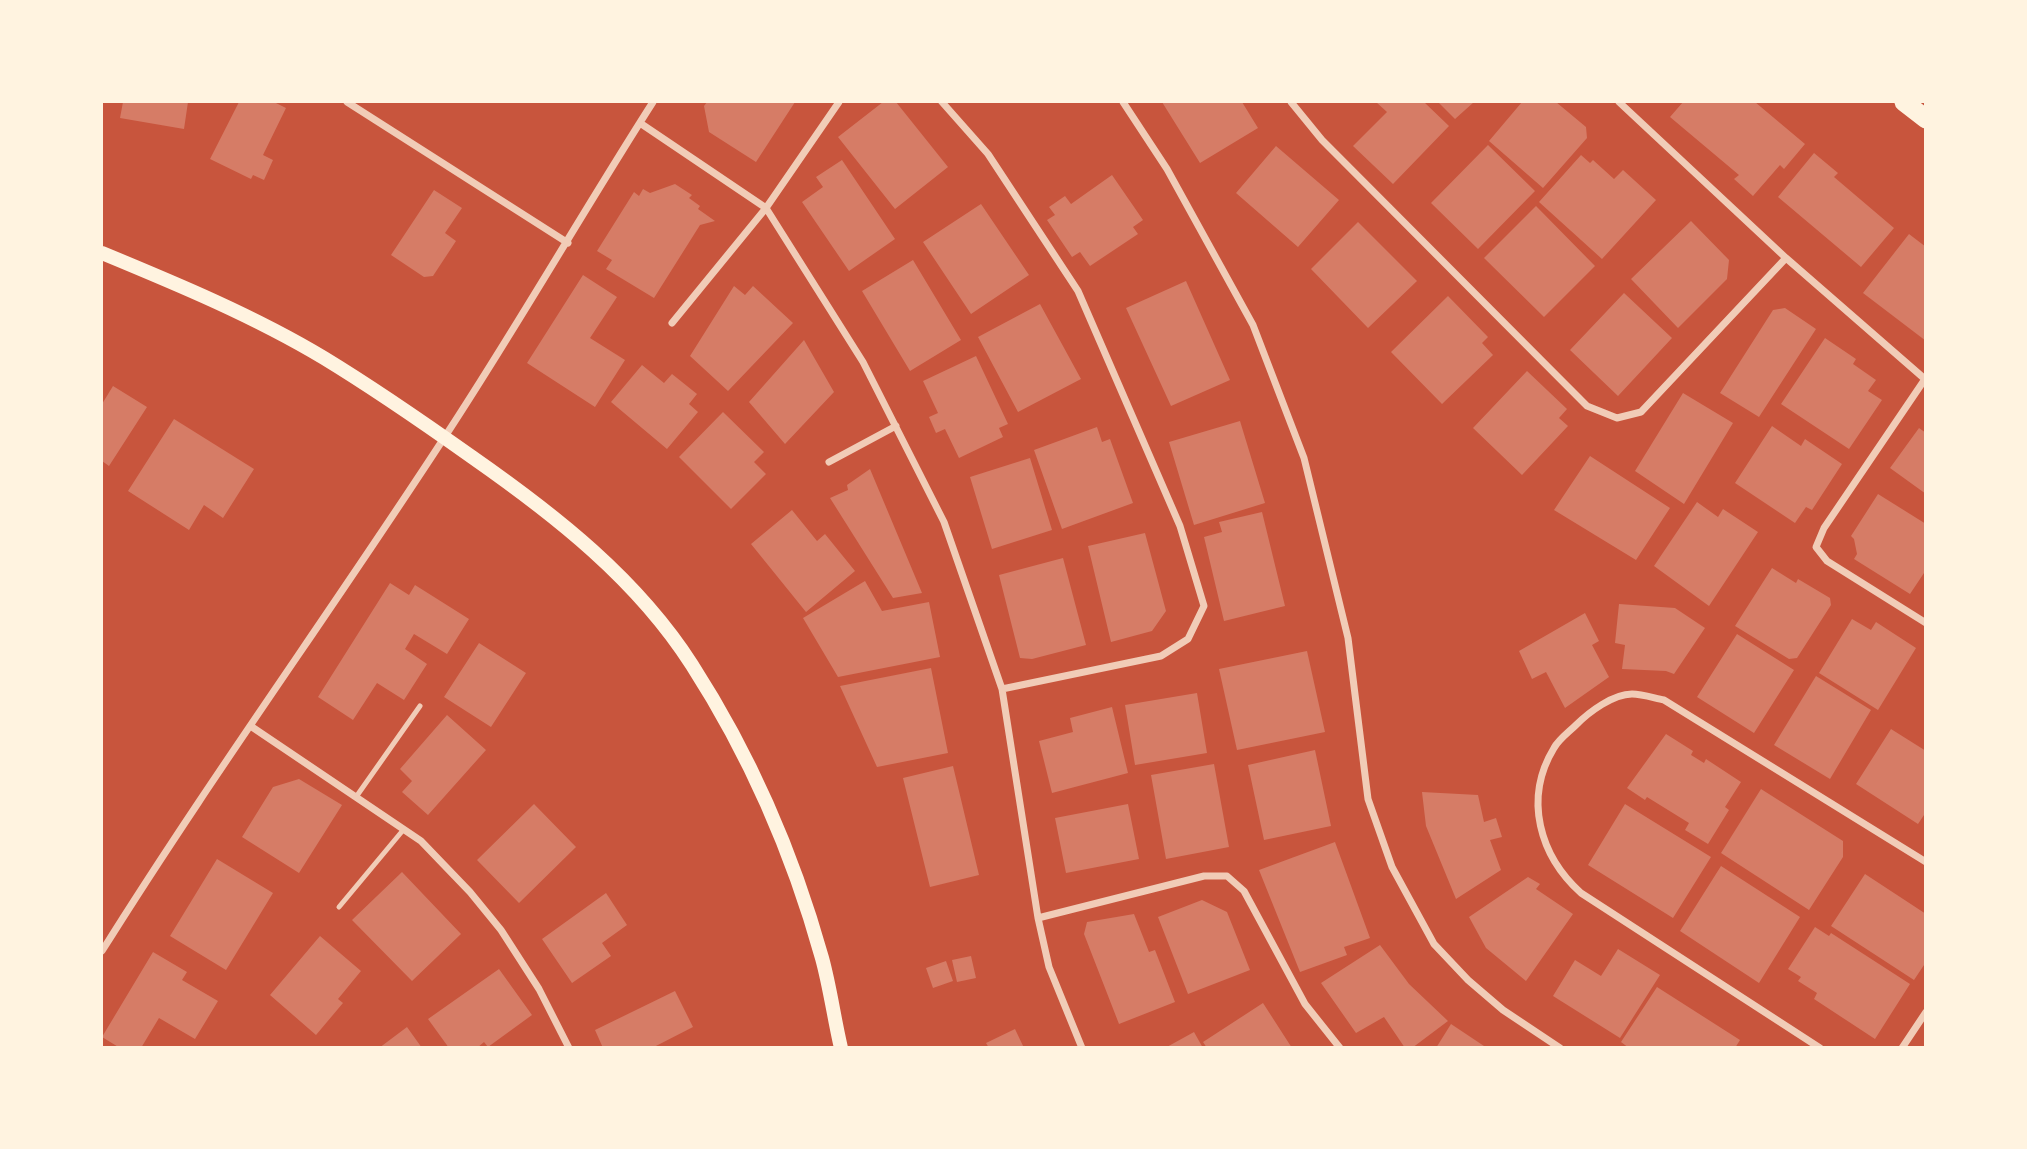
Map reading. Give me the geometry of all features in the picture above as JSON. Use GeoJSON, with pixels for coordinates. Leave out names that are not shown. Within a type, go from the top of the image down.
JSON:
{"type":"FeatureCollection","features":[{"type":"Feature","properties":{"kind":"highway"},"geometry":{"type":"LineString","coordinates":[[1903,102],[1926,119]]}},
{"type":"Feature","properties":{"kind":"main road"},"geometry":{"type":"LineString","coordinates":[[102,253],[198,292],[324,358],[561,520],[615,572],[691,663],[752,771],[791,859],[822,959],[841,1048]]}},
{"type":"Feature","properties":{"kind":"street"},"geometry":{"type":"LineString","coordinates":[[347,102],[568,243]]}},
{"type":"Feature","properties":{"kind":"street"},"geometry":{"type":"LineString","coordinates":[[102,951],[182,824],[252,727],[444,438],[568,243],[653,102]]}},
{"type":"Feature","properties":{"kind":"street"},"geometry":{"type":"LineString","coordinates":[[673,323],[766,208],[839,102]]}},
{"type":"Feature","properties":{"kind":"street"},"geometry":{"type":"LineString","coordinates":[[942,102],[988,154],[1078,291],[1180,526],[1204,606],[1188,639],[1161,656],[1002,689]]}},
{"type":"Feature","properties":{"kind":"street"},"geometry":{"type":"LineString","coordinates":[[1123,102],[1167,169],[1253,325],[1304,458],[1348,638],[1368,799],[1392,867],[1434,944],[1503,1010],[1560,1048]]}},
{"type":"Feature","properties":{"kind":"street"},"geometry":{"type":"LineString","coordinates":[[1291,102],[1322,140],[1587,406],[1617,418],[1640,412],[1786,258]]}},
{"type":"Feature","properties":{"kind":"street"},"geometry":{"type":"LineString","coordinates":[[1619,102],[1786,258],[1925,379],[1824,528],[1816,547],[1827,561],[1926,623]]}},
{"type":"Feature","properties":{"kind":"street"},"geometry":{"type":"LineString","coordinates":[[639,123],[766,208],[863,362],[944,522],[1002,689],[1038,918],[1049,967],[1082,1048]]}},
{"type":"Feature","properties":{"kind":"street"},"geometry":{"type":"LineString","coordinates":[[829,462],[896,426]]}},
{"type":"Feature","properties":{"kind":"street"},"geometry":{"type":"LineString","coordinates":[[1819,1048],[1581,893],[1562,876],[1548,854],[1539,826],[1538,789],[1554,747],[1590,711],[1630,694],[1664,700],[1926,862]]}},
{"type":"Feature","properties":{"kind":"street"},"geometry":{"type":"LineString","coordinates":[[252,727],[421,841],[501,930],[539,989],[569,1048]]}},
{"type":"Feature","properties":{"kind":"street"},"geometry":{"type":"LineString","coordinates":[[1038,918],[1204,877],[1227,876],[1244,891],[1305,1004],[1340,1048]]}},
{"type":"Feature","properties":{"kind":"street"},"geometry":{"type":"LineString","coordinates":[[1902,1048],[1926,1012]]}},
{"type":"Feature","properties":{"kind":"lane"},"geometry":{"type":"LineString","coordinates":[[356,797],[420,706]]}},
{"type":"Feature","properties":{"kind":"lane"},"geometry":{"type":"LineString","coordinates":[[339,907],[404,830]]}},
{"type":"Feature","properties":{"kind":"building"},"geometry":{"type":"Polygon","coordinates":[[[123,102],[188,102],[184,129],[120,118],[123,102]]]}},
{"type":"Feature","properties":{"kind":"building"},"geometry":{"type":"Polygon","coordinates":[[[239,102],[274,102],[286,108],[263,155],[273,160],[264,180],[253,175],[251,179],[210,159],[239,102]]]}},
{"type":"Feature","properties":{"kind":"building"},"geometry":{"type":"Polygon","coordinates":[[[707,102],[795,102],[756,162],[709,132],[704,106],[707,102]]]}},
{"type":"Feature","properties":{"kind":"building"},"geometry":{"type":"Polygon","coordinates":[[[883,102],[896,102],[948,167],[895,209],[838,137],[883,102]]]}},
{"type":"Feature","properties":{"kind":"building"},"geometry":{"type":"Polygon","coordinates":[[[1162,102],[1242,102],[1258,128],[1200,163],[1162,102]]]}},
{"type":"Feature","properties":{"kind":"building"},"geometry":{"type":"Polygon","coordinates":[[[1376,102],[1424,102],[1449,126],[1393,184],[1353,146],[1387,112],[1376,102]]]}},
{"type":"Feature","properties":{"kind":"building"},"geometry":{"type":"Polygon","coordinates":[[[1438,102],[1474,102],[1455,119],[1438,102]]]}},
{"type":"Feature","properties":{"kind":"building"},"geometry":{"type":"Polygon","coordinates":[[[1522,102],[1556,102],[1586,127],[1587,138],[1543,188],[1489,141],[1522,102]]]}},
{"type":"Feature","properties":{"kind":"building"},"geometry":{"type":"Polygon","coordinates":[[[1683,102],[1755,102],[1805,144],[1784,169],[1780,165],[1753,196],[1734,179],[1739,175],[1670,117],[1683,102]]]}},
{"type":"Feature","properties":{"kind":"building"},"geometry":{"type":"Polygon","coordinates":[[[1488,145],[1535,191],[1478,249],[1431,203],[1488,145]]]}},
{"type":"Feature","properties":{"kind":"building"},"geometry":{"type":"Polygon","coordinates":[[[1276,146],[1339,200],[1298,247],[1236,193],[1276,146]]]}},
{"type":"Feature","properties":{"kind":"building"},"geometry":{"type":"Polygon","coordinates":[[[1814,153],[1838,173],[1834,177],[1894,228],[1861,267],[1778,197],[1814,153]]]}},
{"type":"Feature","properties":{"kind":"building"},"geometry":{"type":"Polygon","coordinates":[[[1581,155],[1590,163],[1593,160],[1614,179],[1623,170],[1656,200],[1602,259],[1539,202],[1581,155]]]}},
{"type":"Feature","properties":{"kind":"building"},"geometry":{"type":"Polygon","coordinates":[[[842,160],[895,239],[849,271],[802,202],[823,187],[816,177],[842,160]]]}},
{"type":"Feature","properties":{"kind":"building"},"geometry":{"type":"Polygon","coordinates":[[[1112,175],[1143,220],[1133,227],[1138,234],[1090,266],[1080,252],[1072,257],[1047,220],[1055,215],[1049,207],[1065,196],[1071,204],[1112,175]]]}},
{"type":"Feature","properties":{"kind":"building"},"geometry":{"type":"Polygon","coordinates":[[[675,184],[692,195],[689,198],[700,206],[698,209],[715,221],[700,225],[654,298],[606,269],[612,260],[597,251],[634,192],[639,196],[643,189],[650,193],[675,184]]]}},
{"type":"Feature","properties":{"kind":"building"},"geometry":{"type":"Polygon","coordinates":[[[434,190],[462,208],[445,233],[456,241],[433,276],[424,277],[391,255],[434,190]]]}},
{"type":"Feature","properties":{"kind":"building"},"geometry":{"type":"Polygon","coordinates":[[[981,204],[1029,275],[971,314],[923,242],[981,204]]]}},
{"type":"Feature","properties":{"kind":"building"},"geometry":{"type":"Polygon","coordinates":[[[1536,206],[1595,266],[1544,317],[1484,258],[1536,206]]]}},
{"type":"Feature","properties":{"kind":"building"},"geometry":{"type":"Polygon","coordinates":[[[1691,221],[1729,260],[1727,279],[1678,328],[1631,279],[1691,221]]]}},
{"type":"Feature","properties":{"kind":"building"},"geometry":{"type":"Polygon","coordinates":[[[1358,222],[1417,281],[1368,328],[1311,269],[1358,222]]]}},
{"type":"Feature","properties":{"kind":"building"},"geometry":{"type":"Polygon","coordinates":[[[1909,234],[1926,247],[1926,341],[1863,293],[1909,234]]]}},
{"type":"Feature","properties":{"kind":"building"},"geometry":{"type":"Polygon","coordinates":[[[913,260],[961,340],[910,371],[862,291],[913,260]]]}},
{"type":"Feature","properties":{"kind":"building"},"geometry":{"type":"Polygon","coordinates":[[[583,275],[617,297],[590,338],[625,360],[595,407],[527,363],[583,275]]]}},
{"type":"Feature","properties":{"kind":"building"},"geometry":{"type":"Polygon","coordinates":[[[1186,281],[1230,380],[1171,406],[1126,308],[1186,281]]]}},
{"type":"Feature","properties":{"kind":"building"},"geometry":{"type":"Polygon","coordinates":[[[734,286],[745,295],[753,286],[793,323],[728,391],[690,356],[734,286]]]}},
{"type":"Feature","properties":{"kind":"building"},"geometry":{"type":"Polygon","coordinates":[[[1624,293],[1672,338],[1618,396],[1570,350],[1624,293]]]}},
{"type":"Feature","properties":{"kind":"building"},"geometry":{"type":"Polygon","coordinates":[[[1448,296],[1488,337],[1482,343],[1493,355],[1442,404],[1391,352],[1448,296]]]}},
{"type":"Feature","properties":{"kind":"building"},"geometry":{"type":"Polygon","coordinates":[[[1040,304],[1081,379],[1018,412],[978,337],[1040,304]]]}},
{"type":"Feature","properties":{"kind":"building"},"geometry":{"type":"Polygon","coordinates":[[[1785,308],[1816,329],[1759,417],[1720,393],[1773,310],[1785,308]]]}},
{"type":"Feature","properties":{"kind":"building"},"geometry":{"type":"Polygon","coordinates":[[[1825,338],[1856,359],[1853,364],[1876,380],[1868,391],[1882,400],[1849,449],[1781,404],[1825,338]]]}},
{"type":"Feature","properties":{"kind":"building"},"geometry":{"type":"Polygon","coordinates":[[[804,340],[834,392],[785,444],[749,402],[804,340]]]}},
{"type":"Feature","properties":{"kind":"building"},"geometry":{"type":"Polygon","coordinates":[[[976,356],[1008,424],[999,428],[1003,437],[959,458],[945,429],[936,433],[929,417],[938,413],[923,381],[976,356]]]}},
{"type":"Feature","properties":{"kind":"building"},"geometry":{"type":"Polygon","coordinates":[[[642,365],[664,383],[672,374],[697,394],[689,404],[698,412],[667,449],[611,402],[642,365]]]}},
{"type":"Feature","properties":{"kind":"building"},"geometry":{"type":"Polygon","coordinates":[[[1527,371],[1567,409],[1559,418],[1568,426],[1522,475],[1473,428],[1527,371]]]}},
{"type":"Feature","properties":{"kind":"building"},"geometry":{"type":"Polygon","coordinates":[[[113,386],[147,407],[109,466],[102,461],[102,404],[113,386]]]}},
{"type":"Feature","properties":{"kind":"building"},"geometry":{"type":"Polygon","coordinates":[[[1683,393],[1733,423],[1684,504],[1635,471],[1683,393]]]}},
{"type":"Feature","properties":{"kind":"building"},"geometry":{"type":"Polygon","coordinates":[[[723,412],[764,452],[754,462],[766,474],[731,509],[679,457],[723,412]]]}},
{"type":"Feature","properties":{"kind":"building"},"geometry":{"type":"Polygon","coordinates":[[[174,419],[254,469],[223,518],[204,505],[189,530],[128,491],[174,419]]]}},
{"type":"Feature","properties":{"kind":"building"},"geometry":{"type":"Polygon","coordinates":[[[1240,421],[1265,503],[1194,525],[1169,442],[1240,421]]]}},
{"type":"Feature","properties":{"kind":"building"},"geometry":{"type":"Polygon","coordinates":[[[1772,426],[1801,446],[1805,439],[1842,464],[1812,510],[1806,507],[1795,523],[1735,483],[1772,426]]]}},
{"type":"Feature","properties":{"kind":"building"},"geometry":{"type":"Polygon","coordinates":[[[1097,427],[1102,442],[1110,439],[1133,503],[1062,529],[1034,450],[1097,427]]]}},
{"type":"Feature","properties":{"kind":"building"},"geometry":{"type":"Polygon","coordinates":[[[1919,428],[1926,433],[1926,494],[1890,468],[1919,428]]]}},
{"type":"Feature","properties":{"kind":"building"},"geometry":{"type":"Polygon","coordinates":[[[1590,456],[1670,508],[1636,560],[1554,510],[1590,456]]]}},
{"type":"Feature","properties":{"kind":"building"},"geometry":{"type":"Polygon","coordinates":[[[1030,458],[1052,530],[992,549],[970,477],[1030,458]]]}},
{"type":"Feature","properties":{"kind":"building"},"geometry":{"type":"Polygon","coordinates":[[[870,469],[922,593],[893,598],[830,498],[848,490],[847,485],[870,469]]]}},
{"type":"Feature","properties":{"kind":"building"},"geometry":{"type":"Polygon","coordinates":[[[1878,494],[1926,524],[1926,570],[1910,594],[1854,559],[1857,554],[1851,536],[1878,494]]]}},
{"type":"Feature","properties":{"kind":"building"},"geometry":{"type":"Polygon","coordinates":[[[1697,502],[1718,517],[1723,509],[1758,532],[1709,606],[1654,566],[1697,502]]]}},
{"type":"Feature","properties":{"kind":"building"},"geometry":{"type":"Polygon","coordinates":[[[792,510],[817,541],[825,534],[855,571],[806,612],[751,544],[792,510]]]}},
{"type":"Feature","properties":{"kind":"building"},"geometry":{"type":"Polygon","coordinates":[[[1262,512],[1285,606],[1224,621],[1204,537],[1222,532],[1219,522],[1262,512]]]}},
{"type":"Feature","properties":{"kind":"building"},"geometry":{"type":"Polygon","coordinates":[[[1145,533],[1166,611],[1152,631],[1111,642],[1088,546],[1145,533]]]}},
{"type":"Feature","properties":{"kind":"building"},"geometry":{"type":"Polygon","coordinates":[[[1063,558],[1086,645],[1032,659],[1020,658],[999,575],[1063,558]]]}},
{"type":"Feature","properties":{"kind":"building"},"geometry":{"type":"Polygon","coordinates":[[[1772,568],[1796,583],[1798,579],[1830,598],[1831,605],[1797,658],[1789,659],[1735,626],[1772,568]]]}},
{"type":"Feature","properties":{"kind":"building"},"geometry":{"type":"Polygon","coordinates":[[[865,581],[882,611],[929,602],[940,657],[838,677],[803,618],[865,581]]]}},
{"type":"Feature","properties":{"kind":"building"},"geometry":{"type":"Polygon","coordinates":[[[390,583],[409,595],[415,585],[469,619],[447,654],[414,634],[405,649],[427,664],[404,700],[377,683],[353,720],[318,697],[390,583]]]}},
{"type":"Feature","properties":{"kind":"building"},"geometry":{"type":"Polygon","coordinates":[[[1619,604],[1675,608],[1705,628],[1674,674],[1666,671],[1622,669],[1625,645],[1615,643],[1619,604]]]}},
{"type":"Feature","properties":{"kind":"building"},"geometry":{"type":"Polygon","coordinates":[[[1585,613],[1599,641],[1592,645],[1609,677],[1565,708],[1546,672],[1532,679],[1519,651],[1585,613]]]}},
{"type":"Feature","properties":{"kind":"building"},"geometry":{"type":"Polygon","coordinates":[[[1852,619],[1871,630],[1876,622],[1916,648],[1878,710],[1819,673],[1852,619]]]}},
{"type":"Feature","properties":{"kind":"building"},"geometry":{"type":"Polygon","coordinates":[[[1737,634],[1794,670],[1754,733],[1697,697],[1737,634]]]}},
{"type":"Feature","properties":{"kind":"building"},"geometry":{"type":"Polygon","coordinates":[[[479,643],[526,673],[491,727],[444,697],[479,643]]]}},
{"type":"Feature","properties":{"kind":"building"},"geometry":{"type":"Polygon","coordinates":[[[1307,651],[1325,732],[1237,750],[1219,669],[1307,651]]]}},
{"type":"Feature","properties":{"kind":"building"},"geometry":{"type":"Polygon","coordinates":[[[931,668],[948,753],[877,767],[840,686],[931,668]]]}},
{"type":"Feature","properties":{"kind":"building"},"geometry":{"type":"Polygon","coordinates":[[[1816,676],[1871,710],[1830,779],[1774,745],[1816,676]]]}},
{"type":"Feature","properties":{"kind":"building"},"geometry":{"type":"Polygon","coordinates":[[[1197,693],[1207,753],[1135,765],[1125,705],[1197,693]]]}},
{"type":"Feature","properties":{"kind":"building"},"geometry":{"type":"Polygon","coordinates":[[[1112,707],[1128,773],[1052,793],[1039,741],[1073,732],[1070,718],[1112,707]]]}},
{"type":"Feature","properties":{"kind":"building"},"geometry":{"type":"Polygon","coordinates":[[[447,715],[486,750],[428,815],[402,792],[412,781],[400,769],[447,715]]]}},
{"type":"Feature","properties":{"kind":"building"},"geometry":{"type":"Polygon","coordinates":[[[1891,729],[1926,751],[1926,812],[1918,824],[1856,784],[1891,729]]]}},
{"type":"Feature","properties":{"kind":"building"},"geometry":{"type":"Polygon","coordinates":[[[1666,734],[1693,751],[1691,755],[1704,763],[1706,759],[1741,782],[1725,807],[1729,810],[1708,844],[1685,830],[1689,823],[1627,788],[1666,734]]]}},
{"type":"Feature","properties":{"kind":"building"},"geometry":{"type":"Polygon","coordinates":[[[1315,750],[1331,826],[1264,840],[1248,765],[1315,750]]]}},
{"type":"Feature","properties":{"kind":"building"},"geometry":{"type":"Polygon","coordinates":[[[1214,764],[1229,847],[1166,859],[1151,775],[1214,764]]]}},
{"type":"Feature","properties":{"kind":"building"},"geometry":{"type":"Polygon","coordinates":[[[953,766],[979,875],[930,887],[903,778],[953,766]]]}},
{"type":"Feature","properties":{"kind":"building"},"geometry":{"type":"Polygon","coordinates":[[[299,779],[342,805],[299,873],[242,837],[273,787],[299,779]]]}},
{"type":"Feature","properties":{"kind":"building"},"geometry":{"type":"Polygon","coordinates":[[[1761,789],[1843,841],[1843,857],[1809,910],[1721,853],[1761,789]]]}},
{"type":"Feature","properties":{"kind":"building"},"geometry":{"type":"Polygon","coordinates":[[[1422,792],[1478,795],[1484,822],[1496,818],[1502,837],[1490,840],[1501,870],[1456,899],[1426,826],[1422,792]]]}},
{"type":"Feature","properties":{"kind":"building"},"geometry":{"type":"Polygon","coordinates":[[[534,804],[576,847],[519,903],[477,860],[534,804]]]}},
{"type":"Feature","properties":{"kind":"building"},"geometry":{"type":"Polygon","coordinates":[[[1128,804],[1139,859],[1066,873],[1055,818],[1128,804]]]}},
{"type":"Feature","properties":{"kind":"building"},"geometry":{"type":"Polygon","coordinates":[[[1625,804],[1711,857],[1673,918],[1588,865],[1625,804]]]}},
{"type":"Feature","properties":{"kind":"building"},"geometry":{"type":"Polygon","coordinates":[[[1335,842],[1370,938],[1344,947],[1347,955],[1300,972],[1259,870],[1335,842]]]}},
{"type":"Feature","properties":{"kind":"building"},"geometry":{"type":"Polygon","coordinates":[[[217,859],[273,893],[226,970],[170,936],[217,859]]]}},
{"type":"Feature","properties":{"kind":"building"},"geometry":{"type":"Polygon","coordinates":[[[1721,866],[1800,917],[1759,983],[1680,931],[1721,866]]]}},
{"type":"Feature","properties":{"kind":"building"},"geometry":{"type":"Polygon","coordinates":[[[402,872],[461,934],[412,981],[352,920],[402,872]]]}},
{"type":"Feature","properties":{"kind":"building"},"geometry":{"type":"Polygon","coordinates":[[[1865,874],[1926,914],[1926,962],[1914,980],[1831,926],[1865,874]]]}},
{"type":"Feature","properties":{"kind":"building"},"geometry":{"type":"Polygon","coordinates":[[[1528,877],[1540,884],[1536,889],[1573,914],[1526,981],[1486,948],[1469,917],[1528,877]]]}},
{"type":"Feature","properties":{"kind":"building"},"geometry":{"type":"Polygon","coordinates":[[[606,893],[627,925],[602,943],[611,956],[572,983],[542,939],[606,893]]]}},
{"type":"Feature","properties":{"kind":"building"},"geometry":{"type":"Polygon","coordinates":[[[1202,900],[1227,912],[1250,970],[1188,994],[1158,917],[1202,900]]]}},
{"type":"Feature","properties":{"kind":"building"},"geometry":{"type":"Polygon","coordinates":[[[1134,914],[1149,952],[1155,950],[1175,1002],[1119,1024],[1084,934],[1087,922],[1134,914]]]}},
{"type":"Feature","properties":{"kind":"building"},"geometry":{"type":"Polygon","coordinates":[[[1815,927],[1829,936],[1831,933],[1910,984],[1875,1039],[1814,999],[1817,993],[1798,981],[1801,977],[1788,969],[1815,927]]]}},
{"type":"Feature","properties":{"kind":"building"},"geometry":{"type":"Polygon","coordinates":[[[320,936],[361,971],[338,999],[343,1003],[316,1035],[270,995],[320,936]]]}},
{"type":"Feature","properties":{"kind":"building"},"geometry":{"type":"Polygon","coordinates":[[[1380,945],[1409,984],[1448,1021],[1412,1048],[1405,1048],[1384,1017],[1356,1033],[1321,983],[1380,945]]]}},
{"type":"Feature","properties":{"kind":"building"},"geometry":{"type":"Polygon","coordinates":[[[1618,949],[1660,975],[1620,1038],[1553,996],[1575,960],[1601,976],[1618,949]]]}},
{"type":"Feature","properties":{"kind":"building"},"geometry":{"type":"Polygon","coordinates":[[[153,952],[187,972],[182,980],[218,1001],[195,1039],[159,1018],[141,1048],[120,1048],[102,1037],[153,952]]]}},
{"type":"Feature","properties":{"kind":"building"},"geometry":{"type":"Polygon","coordinates":[[[971,956],[976,978],[957,982],[952,960],[971,956]]]}},
{"type":"Feature","properties":{"kind":"building"},"geometry":{"type":"Polygon","coordinates":[[[946,961],[953,981],[933,988],[926,968],[946,961]]]}},
{"type":"Feature","properties":{"kind":"building"},"geometry":{"type":"Polygon","coordinates":[[[499,969],[532,1015],[488,1047],[484,1042],[477,1048],[449,1048],[428,1019],[499,969]]]}},
{"type":"Feature","properties":{"kind":"building"},"geometry":{"type":"Polygon","coordinates":[[[1657,987],[1740,1040],[1735,1048],[1629,1048],[1621,1042],[1657,987]]]}},
{"type":"Feature","properties":{"kind":"building"},"geometry":{"type":"Polygon","coordinates":[[[675,991],[693,1027],[652,1048],[603,1048],[595,1030],[675,991]]]}},
{"type":"Feature","properties":{"kind":"building"},"geometry":{"type":"Polygon","coordinates":[[[1263,1003],[1292,1048],[1207,1048],[1203,1042],[1263,1003]]]}},
{"type":"Feature","properties":{"kind":"building"},"geometry":{"type":"Polygon","coordinates":[[[1451,1024],[1487,1048],[1436,1048],[1451,1024]]]}},
{"type":"Feature","properties":{"kind":"building"},"geometry":{"type":"Polygon","coordinates":[[[407,1027],[422,1048],[379,1048],[407,1027]]]}},
{"type":"Feature","properties":{"kind":"building"},"geometry":{"type":"Polygon","coordinates":[[[1015,1029],[1024,1048],[989,1048],[986,1043],[1015,1029]]]}},
{"type":"Feature","properties":{"kind":"building"},"geometry":{"type":"Polygon","coordinates":[[[1194,1032],[1203,1048],[1165,1048],[1194,1032]]]}}]}
